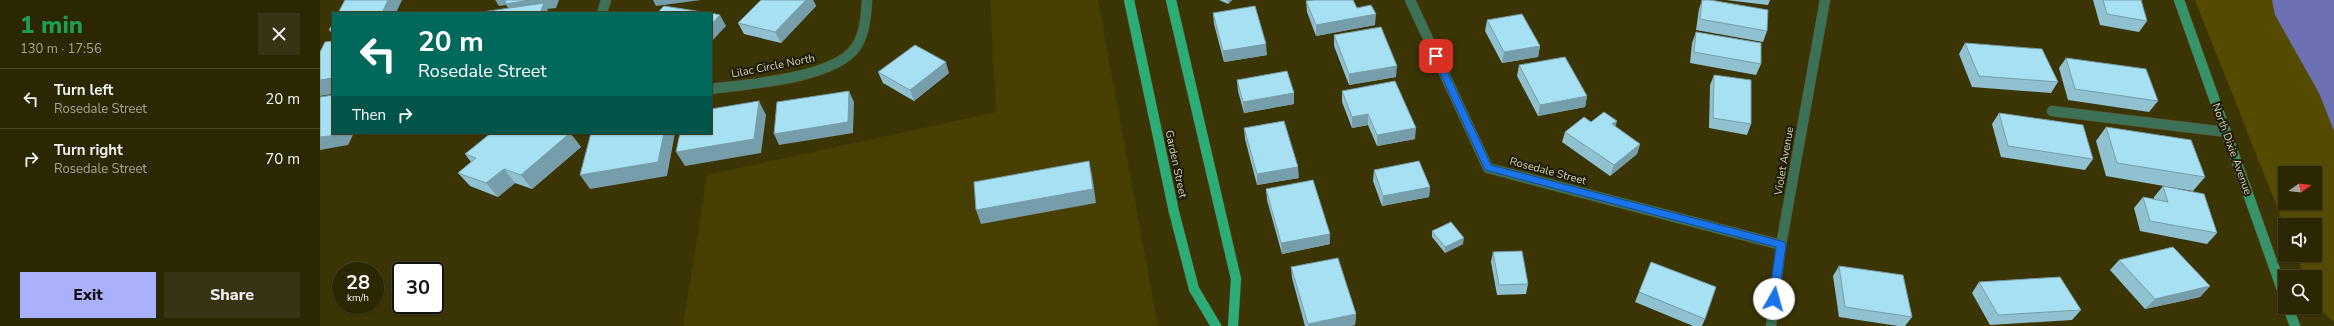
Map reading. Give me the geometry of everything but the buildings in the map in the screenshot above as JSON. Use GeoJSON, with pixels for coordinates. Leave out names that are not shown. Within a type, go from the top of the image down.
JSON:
{"type":"FeatureCollection","features":[{"type":"Feature","properties":{"kind":"main road","name":"Garden Street"},"geometry":{"type":"LineString","coordinates":[[1129,0],[1174,212],[1194,289],[1216,326]]}},
{"type":"Feature","properties":{"kind":"main road"},"geometry":{"type":"LineString","coordinates":[[1171,0],[1236,279],[1233,326]]}},
{"type":"Feature","properties":{"kind":"street"},"geometry":{"type":"LineString","coordinates":[[602,12],[606,0]]}},
{"type":"Feature","properties":{"kind":"street","name":"Lilac Circle North"},"geometry":{"type":"LineString","coordinates":[[712,89],[812,72],[840,61],[851,54],[864,33],[867,0]]}},
{"type":"Feature","properties":{"kind":"street","name":"Rosedale Street"},"geometry":{"type":"LineString","coordinates":[[1410,0],[1488,168],[1781,245]]}},
{"type":"Feature","properties":{"kind":"street","name":"Violet Avenue"},"geometry":{"type":"LineString","coordinates":[[1771,326],[1781,245],[1825,0]]}},
{"type":"Feature","properties":{"kind":"street","name":"North Dixie Avenue"},"geometry":{"type":"LineString","coordinates":[[2179,0],[2278,278]]}},
{"type":"Feature","properties":{"kind":"street"},"geometry":{"type":"LineString","coordinates":[[2052,111],[2226,132]]}},
{"type":"Feature","properties":{"kind":"street"},"geometry":{"type":"LineString","coordinates":[[2291,314],[2295,326]]}},
{"type":"Feature","properties":{"kind":"shaded area"},"geometry":{"type":"Polygon","coordinates":[[[990,0],[1098,0],[1158,326],[683,326],[707,175],[996,112],[990,0]]]}},
{"type":"Feature","properties":{"kind":"shaded area"},"geometry":{"type":"Polygon","coordinates":[[[2195,0],[2334,0],[2334,322],[2322,311],[2322,270],[2302,270],[2299,262],[2322,262],[2322,218],[2281,218],[2278,210],[2322,210],[2322,166],[2278,166],[2278,209],[2195,0]]]}},
{"type":"Feature","properties":{"kind":"water"},"geometry":{"type":"Polygon","coordinates":[[[2272,0],[2334,0],[2334,131],[2319,93],[2275,15],[2272,0]]]}},
{"type":"Feature","properties":{"kind":"route"},"geometry":{"type":"LineString","coordinates":[[1436,56],[1488,168],[1781,245],[1774,299]]}}]}
